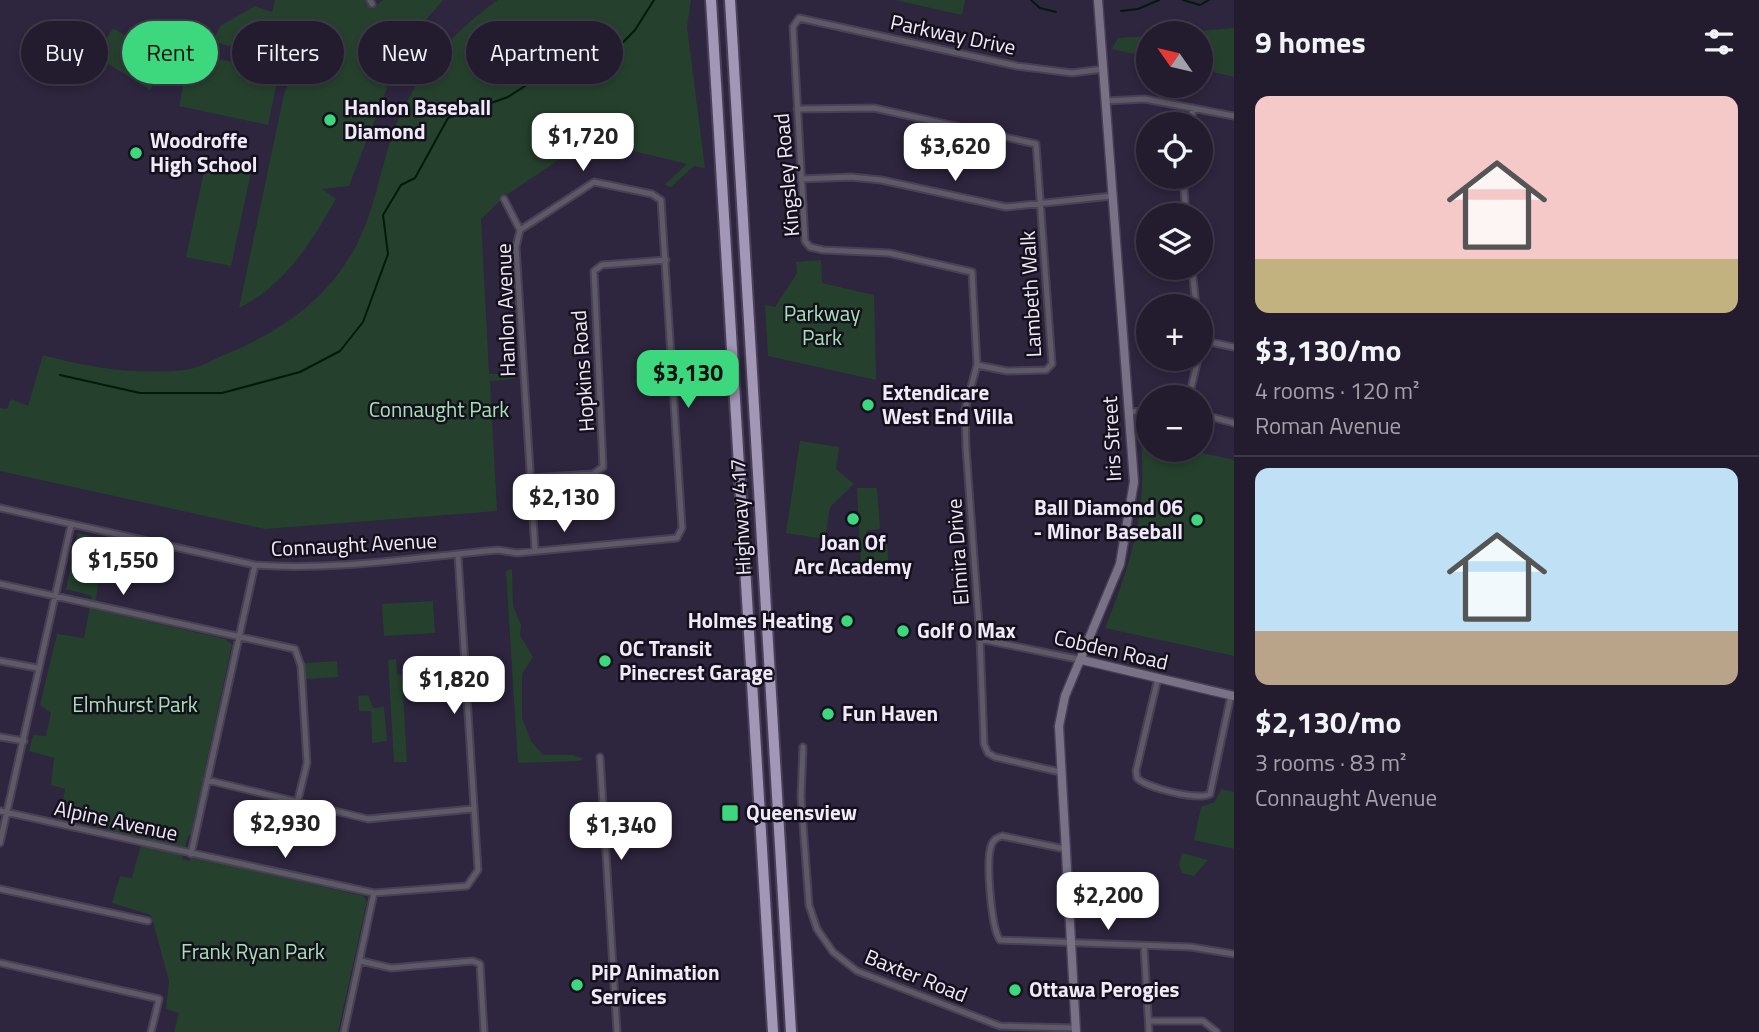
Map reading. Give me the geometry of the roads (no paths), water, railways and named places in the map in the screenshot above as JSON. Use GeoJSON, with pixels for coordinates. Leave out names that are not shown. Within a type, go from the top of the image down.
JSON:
{"type":"FeatureCollection","features":[{"type":"Feature","properties":{"kind":"highway"},"geometry":{"type":"LineString","coordinates":[[711,0],[771,1032]]}},
{"type":"Feature","properties":{"kind":"highway","name":"Highway 417"},"geometry":{"type":"LineString","coordinates":[[730,0],[791,1032]]}},
{"type":"Feature","properties":{"kind":"street","name":"Iris Street"},"geometry":{"type":"LineString","coordinates":[[1076,1030],[1060,772],[1060,710],[1120,564],[1134,482],[1098,0]]}},
{"type":"Feature","properties":{"kind":"street","name":"Parkway Drive"},"geometry":{"type":"LineString","coordinates":[[798,19],[1017,66],[1072,73],[1103,69]]}},
{"type":"Feature","properties":{"kind":"street","name":"Kingsley Road"},"geometry":{"type":"LineString","coordinates":[[798,19],[793,27],[804,241],[810,247],[889,253],[965,270],[973,275]]}},
{"type":"Feature","properties":{"kind":"street"},"geometry":{"type":"LineString","coordinates":[[1105,101],[1144,99],[1234,116]]}},
{"type":"Feature","properties":{"kind":"street","name":"Lambeth Walk"},"geometry":{"type":"LineString","coordinates":[[797,110],[874,108],[1036,145],[1052,364],[1046,370],[1007,371],[977,365]]}},
{"type":"Feature","properties":{"kind":"street"},"geometry":{"type":"LineString","coordinates":[[1193,112],[1194,108]]}},
{"type":"Feature","properties":{"kind":"street"},"geometry":{"type":"LineString","coordinates":[[801,179],[851,177],[881,180],[1006,207],[1112,196]]}},
{"type":"Feature","properties":{"kind":"street"},"geometry":{"type":"LineString","coordinates":[[520,230],[594,182],[659,197],[663,203],[666,260]]}},
{"type":"Feature","properties":{"kind":"street","name":"Hanlon Avenue"},"geometry":{"type":"LineString","coordinates":[[504,199],[520,230],[516,247],[535,550]]}},
{"type":"Feature","properties":{"kind":"street","name":"Hopkins Road"},"geometry":{"type":"LineString","coordinates":[[530,478],[593,474],[603,467],[594,271],[602,265],[666,260]]}},
{"type":"Feature","properties":{"kind":"street","name":"Connaught Avenue"},"geometry":{"type":"LineString","coordinates":[[0,508],[255,565],[300,566],[672,541],[677,538],[682,528],[666,260]]}},
{"type":"Feature","properties":{"kind":"street","name":"Elmira Drive"},"geometry":{"type":"LineString","coordinates":[[973,275],[977,365],[965,409],[965,425],[980,639],[982,730],[988,753],[1060,772]]}},
{"type":"Feature","properties":{"kind":"street"},"geometry":{"type":"LineString","coordinates":[[1213,343],[1234,347]]}},
{"type":"Feature","properties":{"kind":"street"},"geometry":{"type":"LineString","coordinates":[[1129,412],[1136,412]]}},
{"type":"Feature","properties":{"kind":"street"},"geometry":{"type":"LineString","coordinates":[[1213,417],[1234,423]]}},
{"type":"Feature","properties":{"kind":"street"},"geometry":{"type":"LineString","coordinates":[[0,843],[3,812],[24,741],[37,668],[71,525]]}},
{"type":"Feature","properties":{"kind":"street"},"geometry":{"type":"LineString","coordinates":[[207,780],[368,819],[472,809],[458,555]]}},
{"type":"Feature","properties":{"kind":"street"},"geometry":{"type":"LineString","coordinates":[[191,853],[255,565]]}},
{"type":"Feature","properties":{"kind":"street"},"geometry":{"type":"LineString","coordinates":[[0,584],[295,649],[299,654],[301,666],[307,763],[298,800]]}},
{"type":"Feature","properties":{"kind":"street","name":"Cobden Road"},"geometry":{"type":"LineString","coordinates":[[980,639],[1233,696]]}},
{"type":"Feature","properties":{"kind":"street"},"geometry":{"type":"LineString","coordinates":[[0,661],[37,668]]}},
{"type":"Feature","properties":{"kind":"street"},"geometry":{"type":"LineString","coordinates":[[1157,678],[1136,771],[1138,778],[1149,786],[1200,797],[1210,794],[1233,696]]}},
{"type":"Feature","properties":{"kind":"street"},"geometry":{"type":"LineString","coordinates":[[0,737],[24,741]]}},
{"type":"Feature","properties":{"kind":"street","name":"Baxter Road"},"geometry":{"type":"LineString","coordinates":[[803,747],[801,797],[809,905],[817,929],[833,952],[858,971],[1000,1026],[1076,1030]]}},
{"type":"Feature","properties":{"kind":"street"},"geometry":{"type":"LineString","coordinates":[[600,757],[617,1032]]}},
{"type":"Feature","properties":{"kind":"street","name":"Alpine Avenue"},"geometry":{"type":"LineString","coordinates":[[3,812],[374,893],[467,886],[473,882],[478,870],[472,809]]}},
{"type":"Feature","properties":{"kind":"street"},"geometry":{"type":"LineString","coordinates":[[1065,849],[1002,836],[995,838],[991,845],[993,920],[1000,940],[1191,947],[1234,954]]}},
{"type":"Feature","properties":{"kind":"street"},"geometry":{"type":"LineString","coordinates":[[0,889],[148,921]]}},
{"type":"Feature","properties":{"kind":"street"},"geometry":{"type":"LineString","coordinates":[[344,1032],[374,893]]}},
{"type":"Feature","properties":{"kind":"street"},"geometry":{"type":"LineString","coordinates":[[1144,947],[1149,1032]]}},
{"type":"Feature","properties":{"kind":"street"},"geometry":{"type":"LineString","coordinates":[[361,961],[391,968],[473,961],[480,964],[484,1032]]}},
{"type":"Feature","properties":{"kind":"street"},"geometry":{"type":"LineString","coordinates":[[0,963],[159,999],[151,1032]]}},
{"type":"Feature","properties":{"kind":"street"},"geometry":{"type":"LineString","coordinates":[[1149,1021],[1203,1021],[1217,1032]]}},
{"type":"Feature","properties":{"kind":"waterway"},"geometry":{"type":"LineString","coordinates":[[60,375],[140,393],[222,393],[300,372],[340,351],[363,322],[388,254],[383,215],[401,185],[415,178],[448,118],[508,97],[536,79],[602,64],[635,30],[654,0]]}},
{"type":"Feature","properties":{"kind":"waterway"},"geometry":{"type":"LineString","coordinates":[[1031,0],[1040,8],[1056,12]]}},
{"type":"Feature","properties":{"kind":"waterway"},"geometry":{"type":"LineString","coordinates":[[1121,11],[1138,9],[1159,0]]}},
{"type":"Feature","properties":{"kind":"waterway"},"geometry":{"type":"LineString","coordinates":[[1183,0],[1200,5],[1209,0]]}},
{"type":"Feature","properties":{"kind":"place","name":"Hanlon Baseball Diamond"},"geometry":{"type":"Point","coordinates":[330,120]}},
{"type":"Feature","properties":{"kind":"place","name":"Woodroffe High School"},"geometry":{"type":"Point","coordinates":[136,153]}},
{"type":"Feature","properties":{"kind":"place","name":"Extendicare West End Villa"},"geometry":{"type":"Point","coordinates":[868,405]}},
{"type":"Feature","properties":{"kind":"place","name":"Joan Of Arc Academy"},"geometry":{"type":"Point","coordinates":[853,519]}},
{"type":"Feature","properties":{"kind":"place","name":"Ball Diamond 06 - Minor Baseball"},"geometry":{"type":"Point","coordinates":[1197,520]}},
{"type":"Feature","properties":{"kind":"place","name":"Holmes Heating"},"geometry":{"type":"Point","coordinates":[847,621]}},
{"type":"Feature","properties":{"kind":"place","name":"Golf O Max"},"geometry":{"type":"Point","coordinates":[903,631]}},
{"type":"Feature","properties":{"kind":"place","name":"OC Transit Pinecrest Garage"},"geometry":{"type":"Point","coordinates":[605,661]}},
{"type":"Feature","properties":{"kind":"place","name":"Fun Haven"},"geometry":{"type":"Point","coordinates":[828,714]}},
{"type":"Feature","properties":{"kind":"place","name":"Queensview"},"geometry":{"type":"Point","coordinates":[730,813]}},
{"type":"Feature","properties":{"kind":"place","name":"PiP Animation Services"},"geometry":{"type":"Point","coordinates":[577,985]}},
{"type":"Feature","properties":{"kind":"place","name":"Ottawa Perogies"},"geometry":{"type":"Point","coordinates":[1015,990]}},
{"type":"Feature","properties":{"kind":"park label","name":"Parkway Park"},"geometry":{"type":"Point","coordinates":[822,326]}},
{"type":"Feature","properties":{"kind":"park label","name":"Connaught Park"},"geometry":{"type":"Point","coordinates":[439,410]}},
{"type":"Feature","properties":{"kind":"park label","name":"Elmhurst Park"},"geometry":{"type":"Point","coordinates":[135,705]}},
{"type":"Feature","properties":{"kind":"park label","name":"Frank Ryan Park"},"geometry":{"type":"Point","coordinates":[253,952]}}]}
